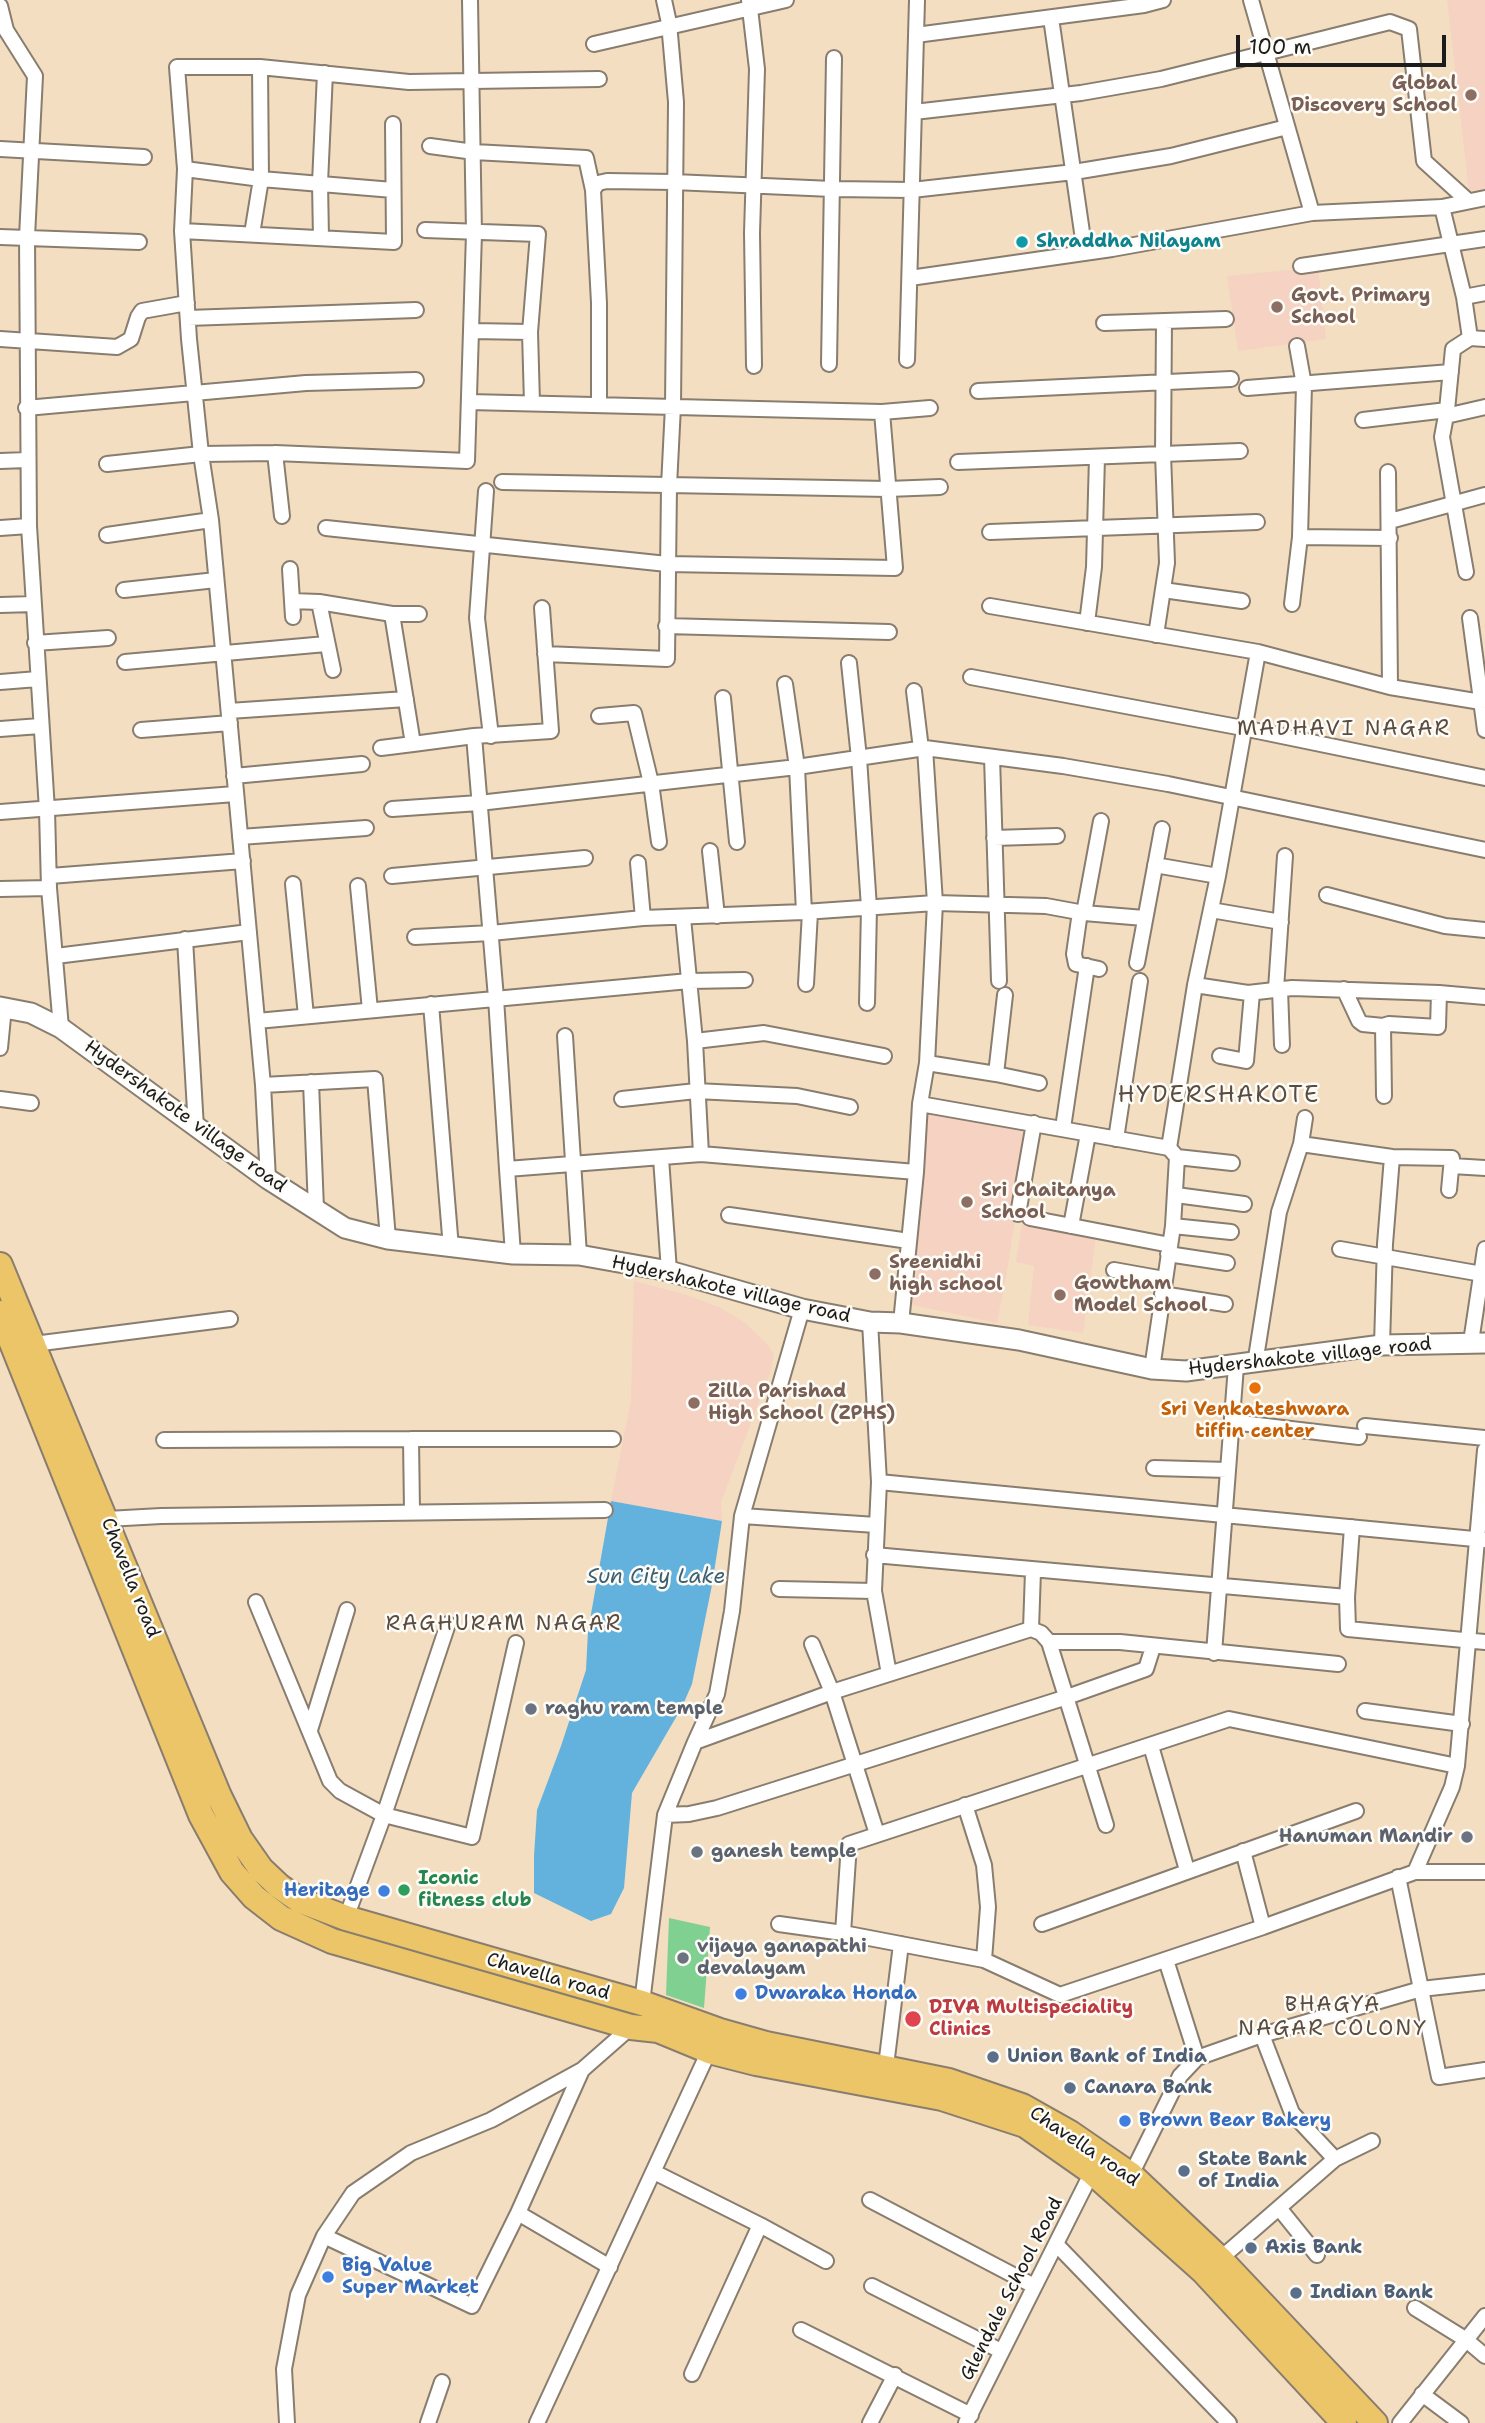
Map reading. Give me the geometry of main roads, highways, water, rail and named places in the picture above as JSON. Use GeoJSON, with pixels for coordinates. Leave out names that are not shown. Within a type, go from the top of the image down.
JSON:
{"type":"FeatureCollection","features":[{"type":"Feature","properties":{"kind":"highway","name":"Chavella road"},"geometry":{"type":"LineString","coordinates":[[0,1265],[34,1344],[96,1526],[201,1815],[232,1872],[254,1897],[281,1918],[332,1941],[631,2027],[658,2030],[709,2051],[756,2063],[942,2098],[1025,2125],[1092,2172],[1203,2271],[1333,2419]]}},
{"type":"Feature","properties":{"kind":"highway","name":"Chavella road"},"geometry":{"type":"LineString","coordinates":[[0,1313],[219,1796],[240,1839],[261,1869],[279,1886],[299,1900],[346,1918],[642,2004],[720,2031],[949,2081],[1022,2106],[1069,2133],[1131,2175],[1220,2259],[1375,2423]]}},
{"type":"Feature","properties":{"kind":"water","name":"Sun City Lake"},"geometry":{"type":"Polygon","coordinates":[[[611,1501],[722,1521],[692,1684],[682,1707],[632,1793],[624,1888],[611,1914],[591,1921],[534,1893],[534,1856],[537,1810],[586,1670],[588,1631],[611,1501]]]}},
{"type":"Feature","properties":{"kind":"place","name":"Global Discovery School"},"geometry":{"type":"Point","coordinates":[1471,95]}},
{"type":"Feature","properties":{"kind":"place","name":"Shraddha Nilayam"},"geometry":{"type":"Point","coordinates":[1022,242]}},
{"type":"Feature","properties":{"kind":"place","name":"Govt. Primary School"},"geometry":{"type":"Point","coordinates":[1277,307]}},
{"type":"Feature","properties":{"kind":"place","name":"Sri Chaitanya School"},"geometry":{"type":"Point","coordinates":[967,1202]}},
{"type":"Feature","properties":{"kind":"place","name":"Sreenidhi high school"},"geometry":{"type":"Point","coordinates":[875,1274]}},
{"type":"Feature","properties":{"kind":"place","name":"Gowtham Model School"},"geometry":{"type":"Point","coordinates":[1060,1295]}},
{"type":"Feature","properties":{"kind":"place","name":"Sri Venkateshwara tiffin center"},"geometry":{"type":"Point","coordinates":[1255,1388]}},
{"type":"Feature","properties":{"kind":"place","name":"Zilla Parishad High School (ZPHS)"},"geometry":{"type":"Point","coordinates":[694,1403]}},
{"type":"Feature","properties":{"kind":"place","name":"raghu ram temple"},"geometry":{"type":"Point","coordinates":[531,1709]}},
{"type":"Feature","properties":{"kind":"place","name":"Hanuman Mandir"},"geometry":{"type":"Point","coordinates":[1467,1837]}},
{"type":"Feature","properties":{"kind":"place","name":"ganesh temple"},"geometry":{"type":"Point","coordinates":[697,1852]}},
{"type":"Feature","properties":{"kind":"place","name":"Iconic fitness club"},"geometry":{"type":"Point","coordinates":[404,1890]}},
{"type":"Feature","properties":{"kind":"place","name":"Heritage"},"geometry":{"type":"Point","coordinates":[384,1891]}},
{"type":"Feature","properties":{"kind":"place","name":"vijaya ganapathi devalayam"},"geometry":{"type":"Point","coordinates":[683,1958]}},
{"type":"Feature","properties":{"kind":"place","name":"Dwaraka Honda"},"geometry":{"type":"Point","coordinates":[741,1994]}},
{"type":"Feature","properties":{"kind":"place","name":"DIVA Multispeciality Clinics"},"geometry":{"type":"Point","coordinates":[913,2019]}},
{"type":"Feature","properties":{"kind":"place","name":"Union Bank of India"},"geometry":{"type":"Point","coordinates":[993,2057]}},
{"type":"Feature","properties":{"kind":"place","name":"Canara Bank"},"geometry":{"type":"Point","coordinates":[1070,2088]}},
{"type":"Feature","properties":{"kind":"place","name":"Brown Bear Bakery"},"geometry":{"type":"Point","coordinates":[1125,2121]}},
{"type":"Feature","properties":{"kind":"place","name":"State Bank of India"},"geometry":{"type":"Point","coordinates":[1184,2171]}},
{"type":"Feature","properties":{"kind":"place","name":"Axis Bank"},"geometry":{"type":"Point","coordinates":[1251,2248]}},
{"type":"Feature","properties":{"kind":"place","name":"Big Value Super Market"},"geometry":{"type":"Point","coordinates":[328,2277]}},
{"type":"Feature","properties":{"kind":"place","name":"Indian Bank"},"geometry":{"type":"Point","coordinates":[1296,2293]}},
{"type":"Feature","properties":{"kind":"district","name":"MADHAVI NAGAR"},"geometry":{"type":"Point","coordinates":[1344,730]}},
{"type":"Feature","properties":{"kind":"district","name":"HYDERSHAKOTE"},"geometry":{"type":"Point","coordinates":[1219,1096]}},
{"type":"Feature","properties":{"kind":"district","name":"RAGHURAM NAGAR"},"geometry":{"type":"Point","coordinates":[504,1625]}},
{"type":"Feature","properties":{"kind":"district","name":"BHAGYA NAGAR COLONY"},"geometry":{"type":"Point","coordinates":[1333,2018]}}]}
